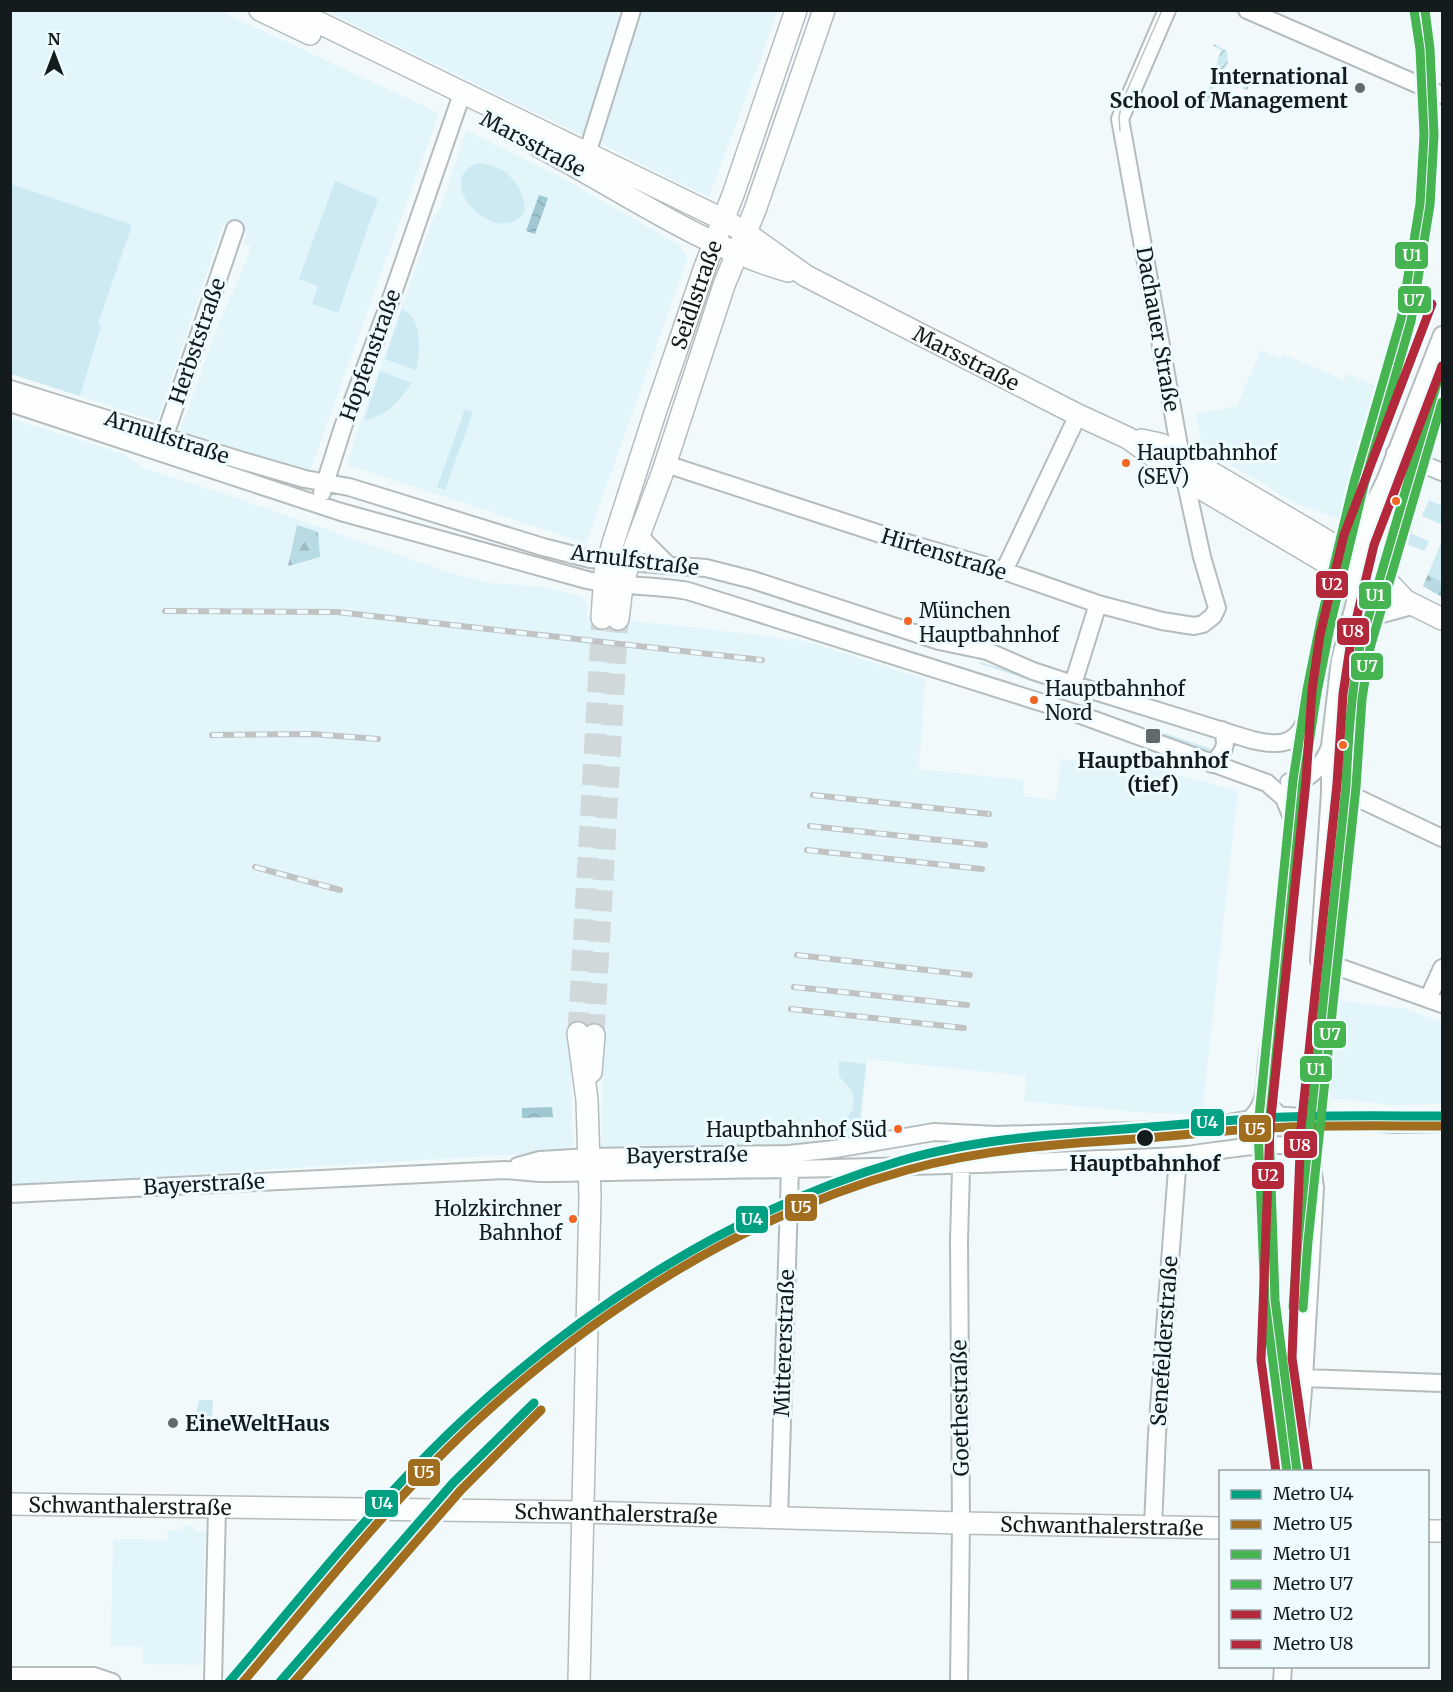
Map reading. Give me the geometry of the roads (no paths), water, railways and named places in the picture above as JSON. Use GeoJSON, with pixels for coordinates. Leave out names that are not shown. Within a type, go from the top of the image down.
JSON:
{"type":"FeatureCollection","features":[{"type":"Feature","properties":{"kind":"main road","name":"Marsstraße"},"geometry":{"type":"LineString","coordinates":[[260,10],[587,154],[724,220],[806,276],[1078,415],[1128,438],[1185,479],[1355,568]]}},
{"type":"Feature","properties":{"kind":"main road","name":"Marsstraße"},"geometry":{"type":"LineString","coordinates":[[293,10],[460,98],[688,231],[765,264],[806,276]]}},
{"type":"Feature","properties":{"kind":"main road","name":"Seidlstraße"},"geometry":{"type":"LineString","coordinates":[[613,584],[608,561],[655,413],[796,10]]}},
{"type":"Feature","properties":{"kind":"main road","name":"Seidlstraße"},"geometry":{"type":"LineString","coordinates":[[613,584],[629,562],[666,464],[737,252],[746,233],[824,10]]}},
{"type":"Feature","properties":{"kind":"main road","name":"Marsstraße"},"geometry":{"type":"LineString","coordinates":[[1128,438],[1160,444],[1180,454],[1355,568]]}},
{"type":"Feature","properties":{"kind":"main road"},"geometry":{"type":"LineString","coordinates":[[1355,568],[1382,576],[1410,602],[1443,619]]}},
{"type":"Feature","properties":{"kind":"main road"},"geometry":{"type":"LineString","coordinates":[[610,619],[613,584]]}},
{"type":"Feature","properties":{"kind":"main road"},"geometry":{"type":"LineString","coordinates":[[579,1682],[590,1165],[586,1034]]}},
{"type":"Feature","properties":{"kind":"main road","name":"Schwanthalerstraße"},"geometry":{"type":"LineString","coordinates":[[10,1504],[583,1512],[1219,1528]]}},
{"type":"Feature","properties":{"kind":"street"},"geometry":{"type":"LineString","coordinates":[[587,154],[632,10]]}},
{"type":"Feature","properties":{"kind":"street","name":"Dachauer Straße"},"geometry":{"type":"LineString","coordinates":[[1167,10],[1120,119],[1180,454],[1202,557],[1217,608]]}},
{"type":"Feature","properties":{"kind":"street"},"geometry":{"type":"LineString","coordinates":[[1247,10],[1443,95]]}},
{"type":"Feature","properties":{"kind":"street","name":"Hopfenstraße"},"geometry":{"type":"LineString","coordinates":[[318,504],[460,98]]}},
{"type":"Feature","properties":{"kind":"street","name":"Herbststraße"},"geometry":{"type":"LineString","coordinates":[[159,453],[235,229]]}},
{"type":"Feature","properties":{"kind":"street"},"geometry":{"type":"LineString","coordinates":[[1252,1117],[1260,1108],[1264,1096],[1268,1053],[1275,1034],[1293,854],[1293,820],[1304,724],[1325,622],[1355,568],[1395,453],[1443,335]]}},
{"type":"Feature","properties":{"kind":"street","name":"Arnulfstraße"},"geometry":{"type":"LineString","coordinates":[[10,389],[243,462],[349,487],[543,547],[590,559],[706,568],[753,579],[928,638],[987,651],[1073,684],[1268,744],[1277,744],[1295,737],[1304,724]]}},
{"type":"Feature","properties":{"kind":"street","name":"Arnulfstraße"},"geometry":{"type":"LineString","coordinates":[[10,403],[318,504],[508,559],[613,584],[688,591],[1078,714],[1267,783],[1281,794],[1289,806],[1293,820]]}},
{"type":"Feature","properties":{"kind":"street"},"geometry":{"type":"LineString","coordinates":[[1004,571],[1078,415]]}},
{"type":"Feature","properties":{"kind":"street"},"geometry":{"type":"LineString","coordinates":[[1395,453],[1443,472]]}},
{"type":"Feature","properties":{"kind":"street","name":"Hirtenstraße"},"geometry":{"type":"LineString","coordinates":[[666,464],[911,544],[1004,571],[1098,604],[1162,621],[1194,626],[1209,620],[1217,608]]}},
{"type":"Feature","properties":{"kind":"street"},"geometry":{"type":"LineString","coordinates":[[639,534],[668,565]]}},
{"type":"Feature","properties":{"kind":"street"},"geometry":{"type":"LineString","coordinates":[[1355,568],[1333,712],[1319,960],[1435,1002],[1443,968]]}},
{"type":"Feature","properties":{"kind":"street"},"geometry":{"type":"LineString","coordinates":[[1344,643],[1356,626],[1410,602]]}},
{"type":"Feature","properties":{"kind":"street"},"geometry":{"type":"LineString","coordinates":[[1073,684],[1098,604]]}},
{"type":"Feature","properties":{"kind":"street"},"geometry":{"type":"LineString","coordinates":[[1311,685],[1336,688]]}},
{"type":"Feature","properties":{"kind":"street"},"geometry":{"type":"LineString","coordinates":[[1307,707],[1324,708],[1333,712]]}},
{"type":"Feature","properties":{"kind":"street"},"geometry":{"type":"LineString","coordinates":[[1212,764],[1226,744],[1227,739],[1222,730]]}},
{"type":"Feature","properties":{"kind":"street"},"geometry":{"type":"LineString","coordinates":[[1297,782],[1306,779],[1314,772],[1330,747]]}},
{"type":"Feature","properties":{"kind":"street","name":"Arnulfstraße"},"geometry":{"type":"LineString","coordinates":[[1257,779],[1297,782]]}},
{"type":"Feature","properties":{"kind":"street"},"geometry":{"type":"LineString","coordinates":[[1330,785],[1443,838]]}},
{"type":"Feature","properties":{"kind":"street"},"geometry":{"type":"LineString","coordinates":[[1264,1096],[1308,1149],[1313,1164],[1315,1188],[1296,1470]]}},
{"type":"Feature","properties":{"kind":"street","name":"Bayerstraße"},"geometry":{"type":"LineString","coordinates":[[590,1165],[789,1154],[844,1148],[922,1133],[998,1135],[1194,1129],[1252,1117],[1280,1115],[1395,1124],[1443,1123]]}},
{"type":"Feature","properties":{"kind":"street","name":"Goethestraße"},"geometry":{"type":"LineString","coordinates":[[959,1682],[961,1523],[959,1240],[962,1135]]}},
{"type":"Feature","properties":{"kind":"street","name":"Bayerstraße"},"geometry":{"type":"LineString","coordinates":[[10,1194],[505,1170],[540,1160],[590,1165],[790,1169],[1178,1155],[1264,1146],[1308,1149]]}},
{"type":"Feature","properties":{"kind":"street","name":"Senefelderstraße"},"geometry":{"type":"LineString","coordinates":[[1154,1527],[1157,1434],[1178,1155]]}},
{"type":"Feature","properties":{"kind":"street","name":"Mittererstraße"},"geometry":{"type":"LineString","coordinates":[[778,1517],[790,1169]]}},
{"type":"Feature","properties":{"kind":"street"},"geometry":{"type":"LineString","coordinates":[[1304,1378],[1443,1383]]}},
{"type":"Feature","properties":{"kind":"street"},"geometry":{"type":"LineString","coordinates":[[213,1682],[218,1508]]}},
{"type":"Feature","properties":{"kind":"street"},"geometry":{"type":"LineString","coordinates":[[10,1676],[94,1676],[112,1682]]}},
{"type":"Feature","properties":{"kind":"water"},"geometry":{"type":"Polygon","coordinates":[[[539,195],[548,198],[535,234],[526,231],[539,195]]]}},
{"type":"Feature","properties":{"kind":"water"},"geometry":{"type":"Polygon","coordinates":[[[552,1107],[553,1117],[522,1118],[522,1108],[552,1107]]]}},
{"type":"Feature","properties":{"kind":"tunnel"},"geometry":{"type":"LineString","coordinates":[[578,1033],[602,618]]}},
{"type":"Feature","properties":{"kind":"tunnel"},"geometry":{"type":"LineString","coordinates":[[594,1035],[618,619]]}},
{"type":"Feature","properties":{"kind":"tram line"},"geometry":{"type":"LineString","coordinates":[[1120,131],[1119,117],[1122,102],[1162,10]]}},
{"type":"Feature","properties":{"kind":"tram line"},"geometry":{"type":"LineString","coordinates":[[1298,787],[1303,809]]}},
{"type":"Feature","properties":{"kind":"railway"},"geometry":{"type":"LineString","coordinates":[[165,611],[337,612],[762,660]]}},
{"type":"Feature","properties":{"kind":"railway"},"geometry":{"type":"LineString","coordinates":[[212,735],[312,734],[378,739]]}},
{"type":"Feature","properties":{"kind":"railway"},"geometry":{"type":"LineString","coordinates":[[813,795],[989,814]]}},
{"type":"Feature","properties":{"kind":"railway"},"geometry":{"type":"LineString","coordinates":[[810,826],[985,845]]}},
{"type":"Feature","properties":{"kind":"railway"},"geometry":{"type":"LineString","coordinates":[[807,850],[982,869]]}},
{"type":"Feature","properties":{"kind":"railway"},"geometry":{"type":"LineString","coordinates":[[255,867],[340,890]]}},
{"type":"Feature","properties":{"kind":"railway"},"geometry":{"type":"LineString","coordinates":[[797,955],[970,975]]}},
{"type":"Feature","properties":{"kind":"railway"},"geometry":{"type":"LineString","coordinates":[[794,987],[967,1005]]}},
{"type":"Feature","properties":{"kind":"railway"},"geometry":{"type":"LineString","coordinates":[[791,1009],[964,1028]]}},
{"type":"Feature","properties":{"kind":"metro line","name":"U1"},"geometry":{"type":"LineString","coordinates":[[1287,1470],[1265,1301],[1258,1127],[1293,780],[1307,690],[1354,482],[1401,319],[1420,204],[1424,135],[1420,49],[1414,10]]}},
{"type":"Feature","properties":{"kind":"metro line","name":"U7"},"geometry":{"type":"LineString","coordinates":[[1297,1470],[1275,1300],[1269,1127],[1303,781],[1317,692],[1331,622],[1364,485],[1411,321],[1430,205],[1434,135],[1430,49],[1425,10]]}},
{"type":"Feature","properties":{"kind":"metro line","name":"U2"},"geometry":{"type":"LineString","coordinates":[[1276,1470],[1261,1360],[1270,1127],[1306,781],[1312,690],[1320,635],[1344,535],[1432,304]]}},
{"type":"Feature","properties":{"kind":"metro line","name":"U1"},"geometry":{"type":"LineString","coordinates":[[1293,1307],[1357,663],[1442,366]]}},
{"type":"Feature","properties":{"kind":"metro line","name":"U8"},"geometry":{"type":"LineString","coordinates":[[1308,1469],[1292,1358],[1301,1128],[1337,784],[1343,694],[1351,641],[1374,545],[1442,366]]}},
{"type":"Feature","properties":{"kind":"metro line","name":"U7"},"geometry":{"type":"LineString","coordinates":[[1303,1308],[1308,1241],[1356,787],[1362,699],[1370,648],[1442,402]]}},
{"type":"Feature","properties":{"kind":"metro line","name":"U4"},"geometry":{"type":"LineString","coordinates":[[229,1682],[403,1480],[465,1418],[513,1376],[562,1336],[668,1264],[781,1205],[840,1181],[900,1161],[988,1142],[1048,1135],[1268,1118],[1442,1116]]}},
{"type":"Feature","properties":{"kind":"metro line","name":"U5"},"geometry":{"type":"LineString","coordinates":[[243,1682],[411,1487],[471,1426],[518,1384],[568,1344],[674,1272],[788,1213],[847,1189],[907,1170],[964,1157],[1020,1148],[1269,1128],[1442,1126]]}},
{"type":"Feature","properties":{"kind":"metro line","name":"U4"},"geometry":{"type":"LineString","coordinates":[[280,1682],[453,1483],[534,1403]]}},
{"type":"Feature","properties":{"kind":"metro line","name":"U5"},"geometry":{"type":"LineString","coordinates":[[294,1682],[461,1490],[541,1410]]}},
{"type":"Feature","properties":{"kind":"place","name":"International School of Management"},"geometry":{"type":"Point","coordinates":[1360,88]}},
{"type":"Feature","properties":{"kind":"place","name":"Hauptbahnhof (SEV)"},"geometry":{"type":"Point","coordinates":[1126,463]}},
{"type":"Feature","properties":{"kind":"place","name":"München Hauptbahnhof"},"geometry":{"type":"Point","coordinates":[908,621]}},
{"type":"Feature","properties":{"kind":"place","name":"Hauptbahnhof Nord"},"geometry":{"type":"Point","coordinates":[1034,700]}},
{"type":"Feature","properties":{"kind":"place","name":"Hauptbahnhof (tief)"},"geometry":{"type":"Point","coordinates":[1153,736]}},
{"type":"Feature","properties":{"kind":"place","name":"Hauptbahnhof Süd"},"geometry":{"type":"Point","coordinates":[898,1129]}},
{"type":"Feature","properties":{"kind":"place","name":"Hauptbahnhof"},"geometry":{"type":"Point","coordinates":[1145,1138]}},
{"type":"Feature","properties":{"kind":"place","name":"Holzkirchner Bahnhof"},"geometry":{"type":"Point","coordinates":[573,1219]}},
{"type":"Feature","properties":{"kind":"place","name":"EineWeltHaus"},"geometry":{"type":"Point","coordinates":[173,1423]}}]}
